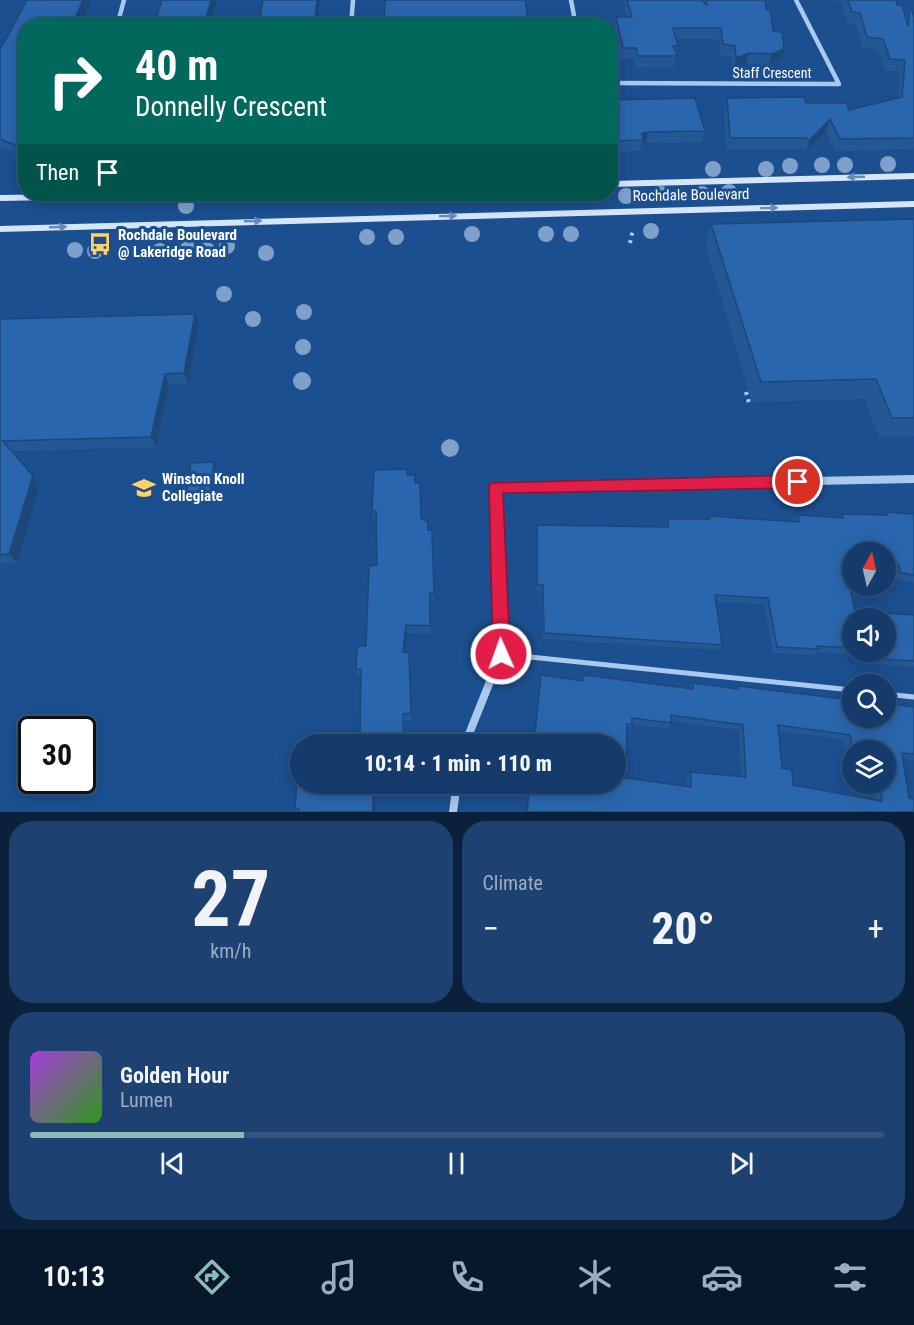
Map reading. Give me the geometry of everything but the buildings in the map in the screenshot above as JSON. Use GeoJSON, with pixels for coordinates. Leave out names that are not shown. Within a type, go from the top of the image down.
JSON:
{"type":"FeatureCollection","features":[{"type":"Feature","properties":{"kind":"main road","name":"Rochdale Boulevard"},"geometry":{"type":"LineString","coordinates":[[618,184],[914,176]]}},
{"type":"Feature","properties":{"kind":"main road"},"geometry":{"type":"LineString","coordinates":[[0,198],[18,198]]}},
{"type":"Feature","properties":{"kind":"main road","name":"Rochdale Boulevard"},"geometry":{"type":"LineString","coordinates":[[0,229],[914,204]]}},
{"type":"Feature","properties":{"kind":"street"},"geometry":{"type":"LineString","coordinates":[[119,18],[124,0]]}},
{"type":"Feature","properties":{"kind":"street"},"geometry":{"type":"LineString","coordinates":[[352,18],[353,0]]}},
{"type":"Feature","properties":{"kind":"street"},"geometry":{"type":"LineString","coordinates":[[571,0],[574,18]]}},
{"type":"Feature","properties":{"kind":"street","name":"Staff Crescent"},"geometry":{"type":"LineString","coordinates":[[618,83],[839,84],[796,0]]}},
{"type":"Feature","properties":{"kind":"street"},"geometry":{"type":"LineString","coordinates":[[469,734],[501,654],[496,487],[914,479]]}},
{"type":"Feature","properties":{"kind":"street"},"geometry":{"type":"LineString","coordinates":[[453,812],[455,794]]}},
{"type":"Feature","properties":{"kind":"lane"},"geometry":{"type":"LineString","coordinates":[[501,654],[842,689]]}},
{"type":"Feature","properties":{"kind":"lane"},"geometry":{"type":"LineString","coordinates":[[896,694],[914,696]]}},
{"type":"Feature","properties":{"kind":"path"},"geometry":{"type":"LineString","coordinates":[[630,243],[630,233],[635,226]]}},
{"type":"Feature","properties":{"kind":"path"},"geometry":{"type":"LineString","coordinates":[[746,392],[749,403]]}},
{"type":"Feature","properties":{"kind":"place","name":"Rochdale Boulevard @ Lakeridge Road"},"geometry":{"type":"Point","coordinates":[100,244]}},
{"type":"Feature","properties":{"kind":"place","name":"Winston Knoll Collegiate"},"geometry":{"type":"Point","coordinates":[144,488]}},
{"type":"Feature","properties":{"kind":"route"},"geometry":{"type":"LineString","coordinates":[[501,654],[496,487],[798,482]]}}]}
